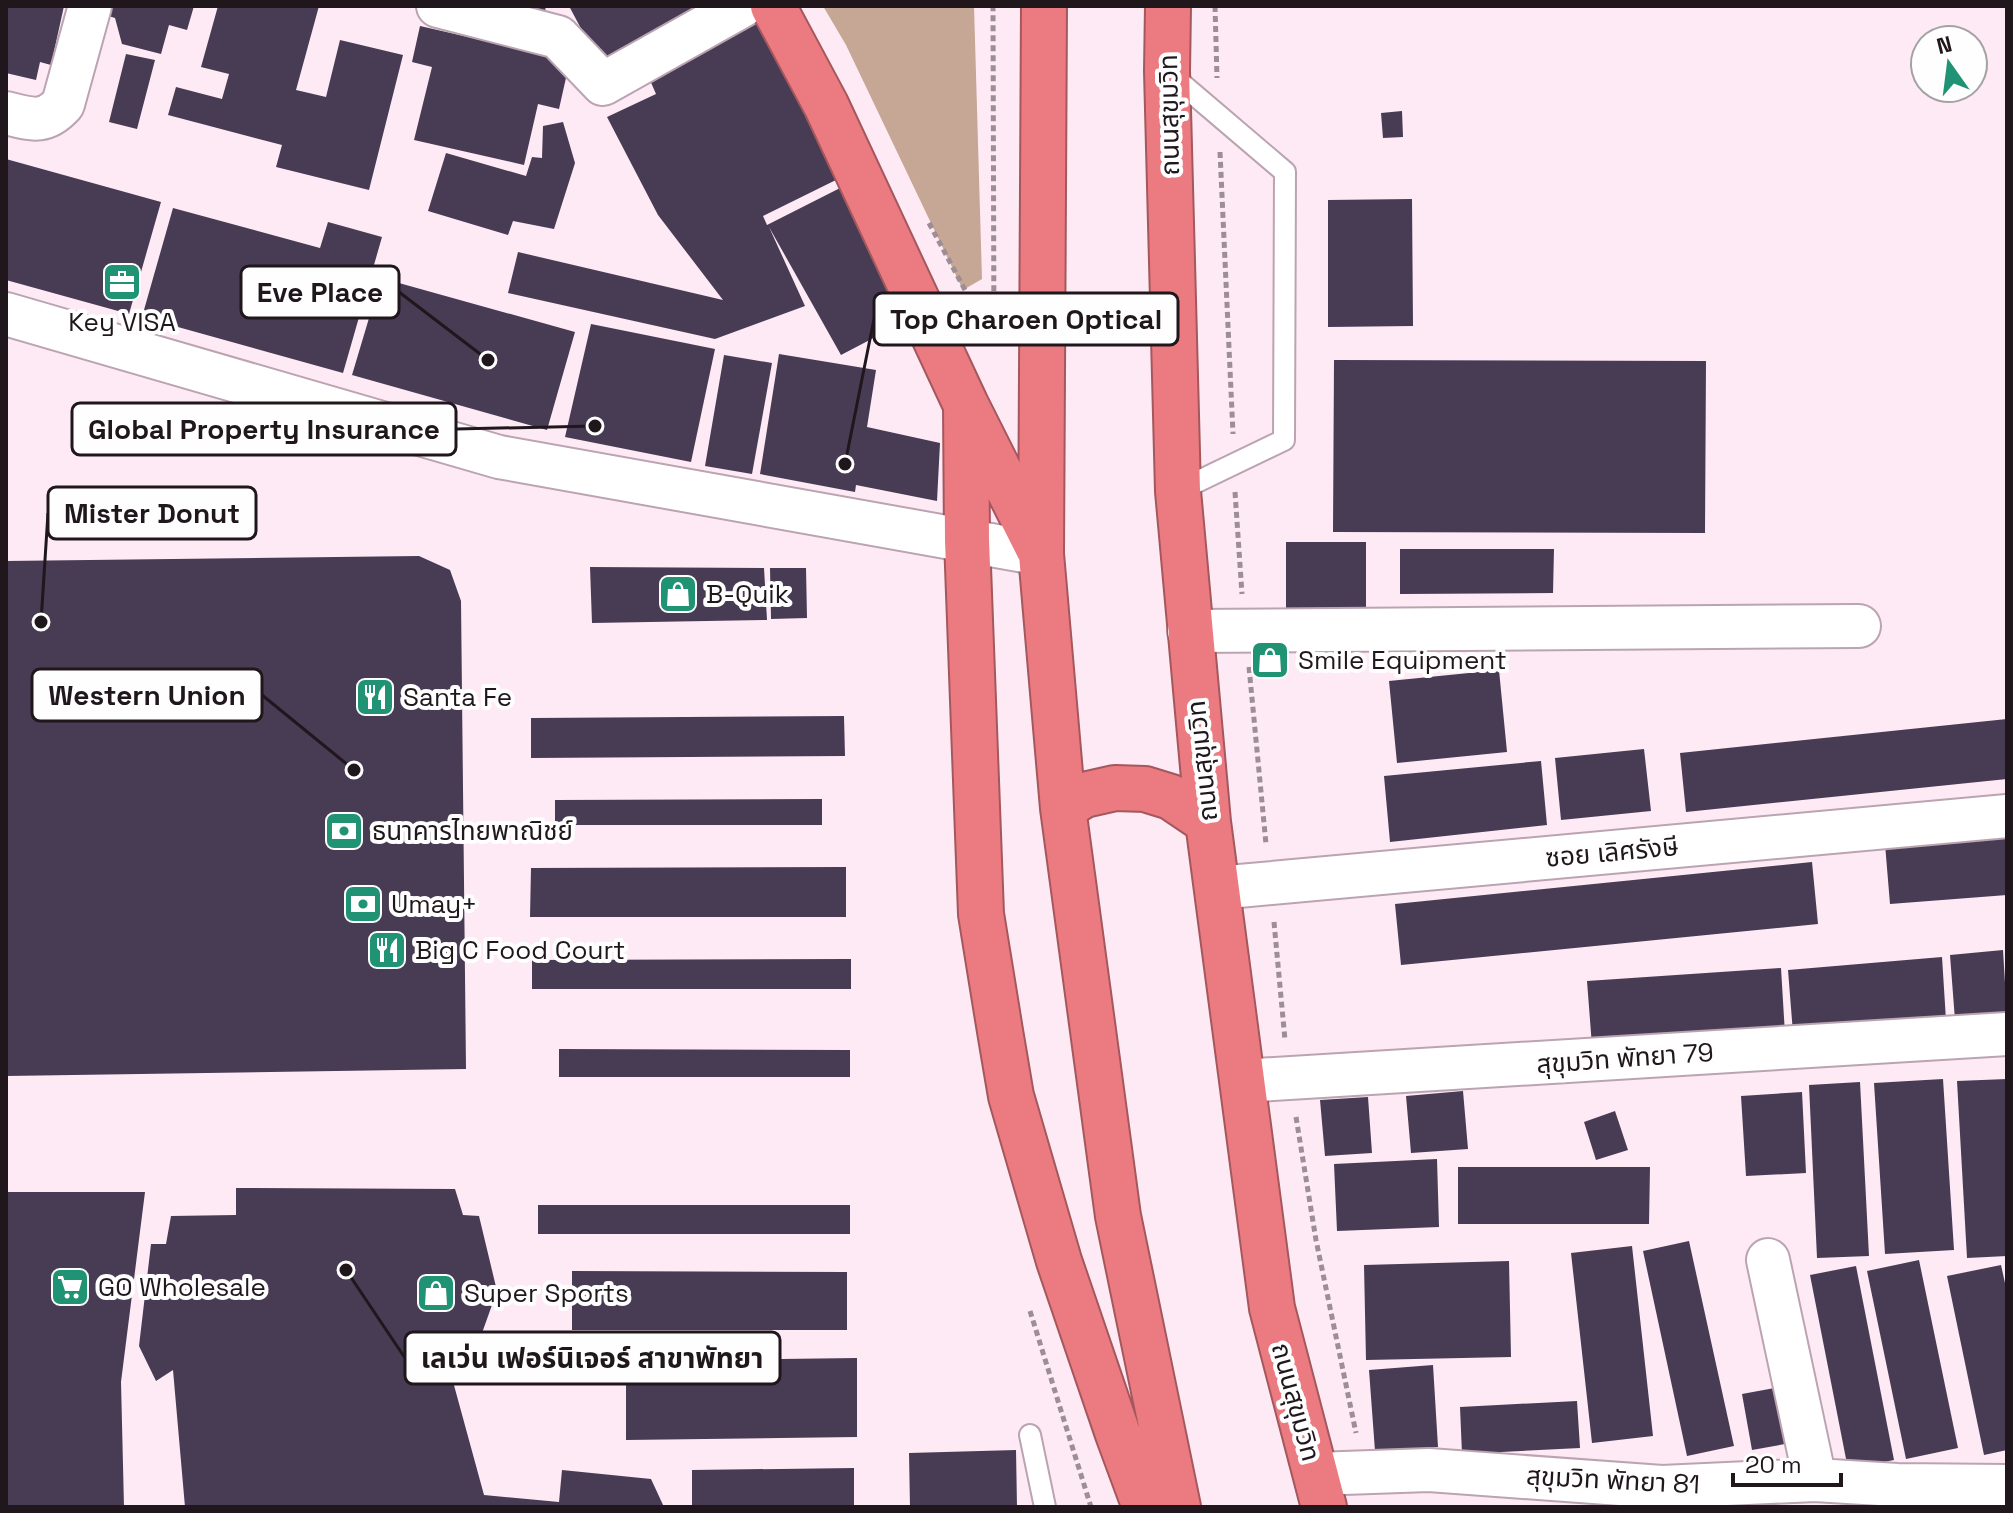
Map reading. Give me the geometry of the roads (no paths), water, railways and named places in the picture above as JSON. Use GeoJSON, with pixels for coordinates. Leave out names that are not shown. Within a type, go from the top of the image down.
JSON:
{"type":"FeatureCollection","features":[{"type":"Feature","properties":{"kind":"highway"},"geometry":{"type":"LineString","coordinates":[[773,6],[826,105],[966,405],[1041,554]]}},
{"type":"Feature","properties":{"kind":"highway"},"geometry":{"type":"LineString","coordinates":[[1044,6],[1041,554],[1063,808],[1118,1216],[1178,1507]]}},
{"type":"Feature","properties":{"kind":"highway","name":"ถนนสุขุมวิท"},"geometry":{"type":"LineString","coordinates":[[1168,6],[1178,491],[1208,822],[1272,1308],[1320,1490]]}},
{"type":"Feature","properties":{"kind":"highway"},"geometry":{"type":"LineString","coordinates":[[966,405],[967,540],[981,914],[1011,1096],[1059,1261],[1145,1507]]}},
{"type":"Feature","properties":{"kind":"highway"},"geometry":{"type":"LineString","coordinates":[[1063,808],[1084,795],[1099,791],[1145,789],[1171,797],[1208,822]]}},
{"type":"Feature","properties":{"kind":"street"},"geometry":{"type":"LineString","coordinates":[[6,113],[36,120],[53,115],[63,104],[90,6]]}},
{"type":"Feature","properties":{"kind":"street"},"geometry":{"type":"LineString","coordinates":[[438,6],[558,37],[603,84],[742,6]]}},
{"type":"Feature","properties":{"kind":"street"},"geometry":{"type":"LineString","coordinates":[[6,314],[499,457],[1041,554]]}},
{"type":"Feature","properties":{"kind":"street"},"geometry":{"type":"LineString","coordinates":[[1189,631],[1859,626]]}},
{"type":"Feature","properties":{"kind":"street","name":"ซอย เลิศรังษี"},"geometry":{"type":"LineString","coordinates":[[1217,888],[2007,816]]}},
{"type":"Feature","properties":{"kind":"street","name":"สุขุมวิท พัทยา 79"},"geometry":{"type":"LineString","coordinates":[[1242,1081],[2007,1034]]}},
{"type":"Feature","properties":{"kind":"street"},"geometry":{"type":"LineString","coordinates":[[1768,1260],[1815,1480]]}},
{"type":"Feature","properties":{"kind":"street","name":"สุขุมวิท พัทยา 81"},"geometry":{"type":"LineString","coordinates":[[1320,1490],[1367,1471],[1429,1470],[1665,1497],[1815,1480],[1900,1496],[2007,1486]]}},
{"type":"Feature","properties":{"kind":"lane"},"geometry":{"type":"LineString","coordinates":[[1167,71],[1285,172],[1284,440],[1178,491]]}},
{"type":"Feature","properties":{"kind":"lane"},"geometry":{"type":"LineString","coordinates":[[1030,1435],[1045,1507]]}},
{"type":"Feature","properties":{"kind":"place","name":"Key VISA"},"geometry":{"type":"Point","coordinates":[122,282]}},
{"type":"Feature","properties":{"kind":"place","name":"Eve Place"},"geometry":{"type":"Point","coordinates":[488,360]}},
{"type":"Feature","properties":{"kind":"place","name":"Global Property Insurance"},"geometry":{"type":"Point","coordinates":[595,426]}},
{"type":"Feature","properties":{"kind":"place","name":"Top Charoen Optical"},"geometry":{"type":"Point","coordinates":[845,464]}},
{"type":"Feature","properties":{"kind":"place","name":"B-Quik"},"geometry":{"type":"Point","coordinates":[678,594]}},
{"type":"Feature","properties":{"kind":"place","name":"Mister Donut"},"geometry":{"type":"Point","coordinates":[41,622]}},
{"type":"Feature","properties":{"kind":"place","name":"Smile Equipment"},"geometry":{"type":"Point","coordinates":[1270,660]}},
{"type":"Feature","properties":{"kind":"place","name":"Santa Fe"},"geometry":{"type":"Point","coordinates":[375,697]}},
{"type":"Feature","properties":{"kind":"place","name":"Western Union"},"geometry":{"type":"Point","coordinates":[354,770]}},
{"type":"Feature","properties":{"kind":"place","name":"ธนาคารไทยพาณิชย์"},"geometry":{"type":"Point","coordinates":[344,831]}},
{"type":"Feature","properties":{"kind":"place","name":"Umay+"},"geometry":{"type":"Point","coordinates":[363,904]}},
{"type":"Feature","properties":{"kind":"place","name":"Big C Food Court"},"geometry":{"type":"Point","coordinates":[387,950]}},
{"type":"Feature","properties":{"kind":"place","name":"เลเว่น เฟอร์นิเจอร์ สาขาพัทยา"},"geometry":{"type":"Point","coordinates":[346,1270]}},
{"type":"Feature","properties":{"kind":"place","name":"GO Wholesale"},"geometry":{"type":"Point","coordinates":[70,1287]}},
{"type":"Feature","properties":{"kind":"place","name":"Super Sports"},"geometry":{"type":"Point","coordinates":[436,1293]}}]}
